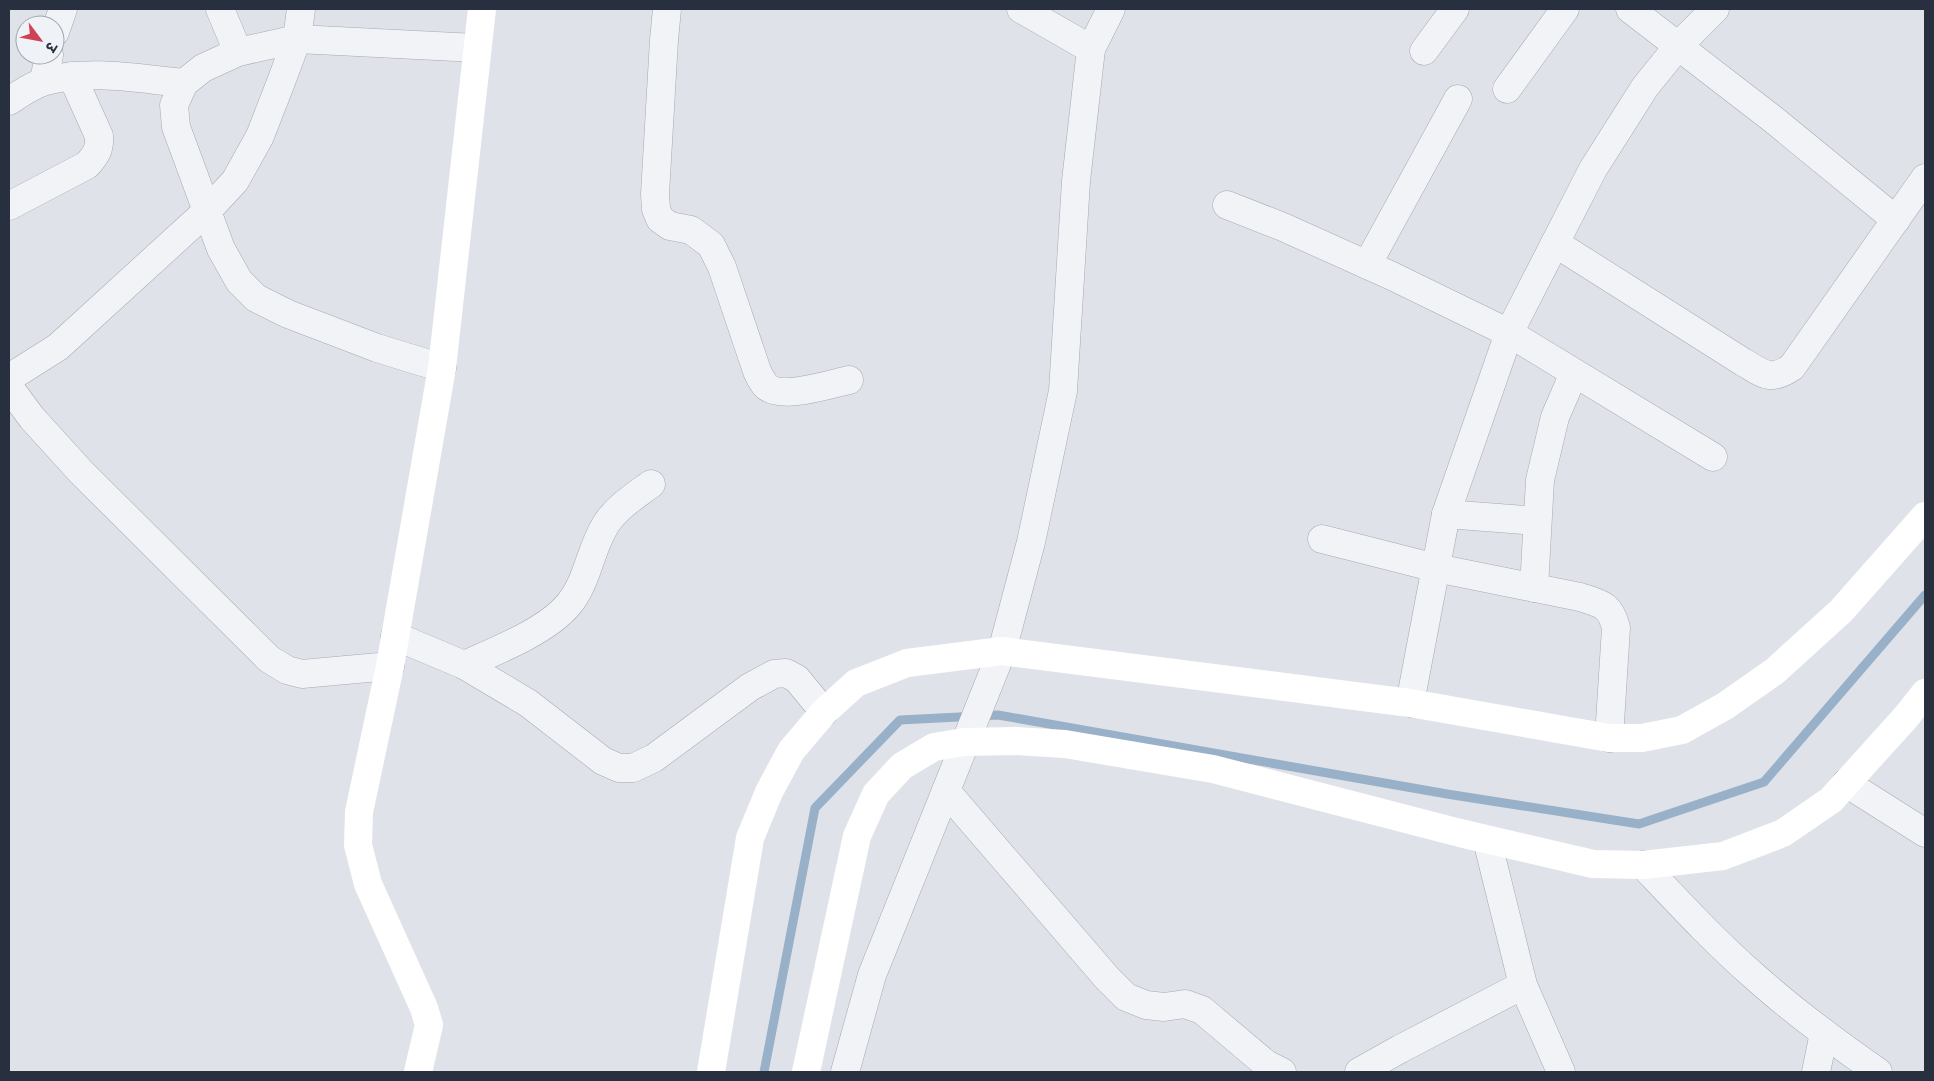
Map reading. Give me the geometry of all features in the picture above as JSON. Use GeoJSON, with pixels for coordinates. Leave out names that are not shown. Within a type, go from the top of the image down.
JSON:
{"type":"FeatureCollection","features":[{"type":"Feature","properties":{"kind":"street"},"geometry":{"type":"LineString","coordinates":[[220,9],[238,52]]}},
{"type":"Feature","properties":{"kind":"street"},"geometry":{"type":"LineString","coordinates":[[9,378],[58,347],[207,211],[235,181],[260,136],[297,39],[301,9]]}},
{"type":"Feature","properties":{"kind":"street"},"geometry":{"type":"LineString","coordinates":[[418,1072],[429,1025],[368,884],[358,845],[359,812],[390,666],[442,368],[476,48],[482,9]]}},
{"type":"Feature","properties":{"kind":"street"},"geometry":{"type":"LineString","coordinates":[[667,9],[656,194],[656,209],[660,219],[670,226],[691,230],[710,245],[722,267],[757,371],[766,386],[777,392],[792,392],[849,380]]}},
{"type":"Feature","properties":{"kind":"street"},"geometry":{"type":"LineString","coordinates":[[1021,9],[1091,48]]}},
{"type":"Feature","properties":{"kind":"street"},"geometry":{"type":"LineString","coordinates":[[845,1072],[872,975],[999,657],[1031,542],[1063,391],[1076,181],[1091,48],[1111,9]]}},
{"type":"Feature","properties":{"kind":"street"},"geometry":{"type":"LineString","coordinates":[[1424,51],[1455,9]]}},
{"type":"Feature","properties":{"kind":"street"},"geometry":{"type":"LineString","coordinates":[[1506,89],[1565,9]]}},
{"type":"Feature","properties":{"kind":"street"},"geometry":{"type":"LineString","coordinates":[[1630,9],[1774,120],[1896,220]]}},
{"type":"Feature","properties":{"kind":"street"},"geometry":{"type":"LineString","coordinates":[[1410,703],[1446,514],[1509,333],[1594,170],[1645,87],[1679,45],[1715,9]]}},
{"type":"Feature","properties":{"kind":"street"},"geometry":{"type":"LineString","coordinates":[[442,368],[377,348],[288,314],[256,298],[239,281],[225,257],[176,127],[174,105],[184,83],[203,68],[238,52],[297,39],[476,48]]}},
{"type":"Feature","properties":{"kind":"street"},"geometry":{"type":"LineString","coordinates":[[44,81],[47,65]]}},
{"type":"Feature","properties":{"kind":"street"},"geometry":{"type":"LineString","coordinates":[[9,101],[44,81],[72,76],[116,76],[184,83]]}},
{"type":"Feature","properties":{"kind":"street"},"geometry":{"type":"LineString","coordinates":[[9,206],[87,165],[97,154],[100,145],[99,136],[72,76]]}},
{"type":"Feature","properties":{"kind":"street"},"geometry":{"type":"LineString","coordinates":[[1367,264],[1458,99]]}},
{"type":"Feature","properties":{"kind":"street"},"geometry":{"type":"LineString","coordinates":[[1555,243],[1743,362],[1767,375],[1780,375],[1792,367],[1925,178]]}},
{"type":"Feature","properties":{"kind":"street"},"geometry":{"type":"LineString","coordinates":[[1227,205],[1367,264],[1509,333],[1713,458]]}},
{"type":"Feature","properties":{"kind":"street"},"geometry":{"type":"LineString","coordinates":[[1534,588],[1540,480],[1555,418],[1574,373]]}},
{"type":"Feature","properties":{"kind":"street"},"geometry":{"type":"LineString","coordinates":[[9,387],[32,418],[81,472],[269,658],[287,670],[302,674],[390,666]]}},
{"type":"Feature","properties":{"kind":"street"},"geometry":{"type":"LineString","coordinates":[[464,665],[509,646],[547,623],[569,604],[582,583],[606,525],[616,511],[651,484]]}},
{"type":"Feature","properties":{"kind":"street"},"geometry":{"type":"LineString","coordinates":[[1446,514],[1537,521]]}},
{"type":"Feature","properties":{"kind":"street"},"geometry":{"type":"LineString","coordinates":[[712,1072],[750,838],[769,792],[792,751],[824,712],[856,683],[907,662],[999,657],[1410,703],[1610,738],[1642,738],[1682,730],[1726,706],[1775,671],[1841,611],[1925,516]]}},
{"type":"Feature","properties":{"kind":"street"},"geometry":{"type":"LineString","coordinates":[[1322,539],[1436,568],[1580,597],[1603,604],[1612,613],[1616,628],[1610,738]]}},
{"type":"Feature","properties":{"kind":"street"},"geometry":{"type":"LineString","coordinates":[[395,636],[464,665],[528,703],[604,761],[618,768],[633,768],[654,758],[750,687],[774,674],[786,673],[797,679],[824,712]]}},
{"type":"Feature","properties":{"kind":"street"},"geometry":{"type":"LineString","coordinates":[[806,1072],[857,836],[876,794],[902,766],[934,747],[966,738],[1065,744],[1213,768],[1487,840],[1593,864],[1643,865],[1723,856],[1783,833],[1831,800],[1906,717],[1925,693]]}},
{"type":"Feature","properties":{"kind":"street"},"geometry":{"type":"LineString","coordinates":[[1846,783],[1925,832]]}},
{"type":"Feature","properties":{"kind":"street"},"geometry":{"type":"LineString","coordinates":[[946,791],[1107,978],[1126,997],[1146,1005],[1164,1007],[1185,1004],[1202,1010],[1266,1064],[1282,1072]]}},
{"type":"Feature","properties":{"kind":"street"},"geometry":{"type":"LineString","coordinates":[[1487,840],[1523,985],[1561,1072]]}},
{"type":"Feature","properties":{"kind":"street"},"geometry":{"type":"LineString","coordinates":[[1643,865],[1696,922],[1754,977],[1824,1033],[1878,1072]]}},
{"type":"Feature","properties":{"kind":"street"},"geometry":{"type":"LineString","coordinates":[[1359,1072],[1523,985]]}},
{"type":"Feature","properties":{"kind":"street"},"geometry":{"type":"LineString","coordinates":[[1816,1072],[1824,1033]]}},
{"type":"Feature","properties":{"kind":"waterway"},"geometry":{"type":"LineString","coordinates":[[764,1072],[815,808],[900,720],[998,715],[1447,794],[1639,824],[1764,782],[1925,595]]}}]}
